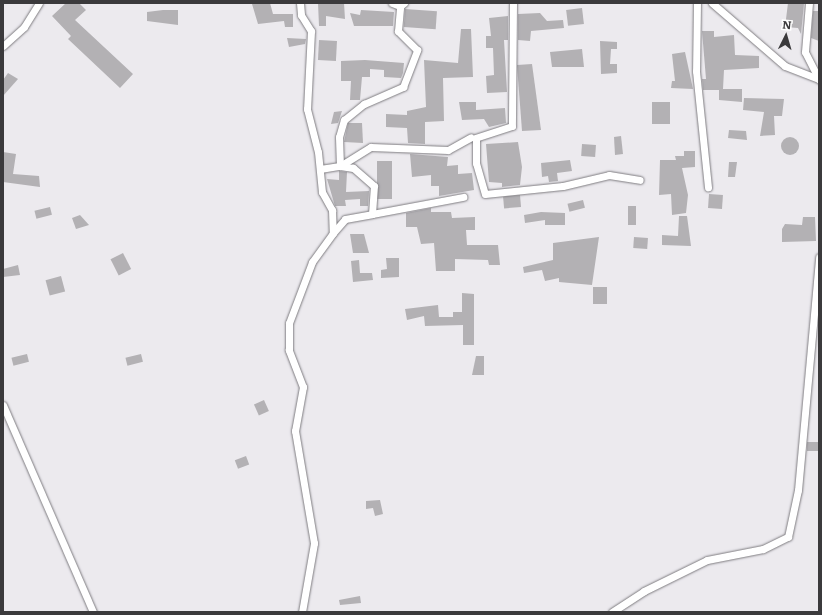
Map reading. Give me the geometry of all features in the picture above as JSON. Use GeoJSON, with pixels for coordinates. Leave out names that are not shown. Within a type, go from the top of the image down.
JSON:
{"type":"FeatureCollection","features":[{"type":"Feature","properties":{"kind":"street"},"geometry":{"type":"LineString","coordinates":[[3,46],[24,27],[39,3]]}},
{"type":"Feature","properties":{"kind":"street"},"geometry":{"type":"LineString","coordinates":[[300,3],[301,15],[310,31],[307,109],[320,169],[322,192],[332,210],[333,233]]}},
{"type":"Feature","properties":{"kind":"street"},"geometry":{"type":"LineString","coordinates":[[340,166],[339,137],[344,120],[364,104],[403,87],[417,50],[398,32],[402,5],[392,3]]}},
{"type":"Feature","properties":{"kind":"street"},"geometry":{"type":"LineString","coordinates":[[513,3],[512,126],[476,138],[476,163],[484,194],[563,186],[609,175],[640,180]]}},
{"type":"Feature","properties":{"kind":"street"},"geometry":{"type":"LineString","coordinates":[[697,3],[696,70],[708,187]]}},
{"type":"Feature","properties":{"kind":"street"},"geometry":{"type":"LineString","coordinates":[[712,3],[785,66],[819,79]]}},
{"type":"Feature","properties":{"kind":"street"},"geometry":{"type":"LineString","coordinates":[[809,3],[805,52],[819,79]]}},
{"type":"Feature","properties":{"kind":"street"},"geometry":{"type":"LineString","coordinates":[[340,166],[371,147],[448,150],[471,137]]}},
{"type":"Feature","properties":{"kind":"street"},"geometry":{"type":"LineString","coordinates":[[320,169],[340,166],[353,168],[374,186],[372,214]]}},
{"type":"Feature","properties":{"kind":"street"},"geometry":{"type":"LineString","coordinates":[[302,612],[314,543],[295,431],[303,387],[289,350],[288,335],[291,314],[312,262],[346,218],[463,197]]}},
{"type":"Feature","properties":{"kind":"street"},"geometry":{"type":"LineString","coordinates":[[612,612],[644,591],[707,560],[763,549],[788,537],[798,490],[819,257]]}},
{"type":"Feature","properties":{"kind":"street"},"geometry":{"type":"LineString","coordinates":[[3,405],[93,612]]}},
{"type":"Feature","properties":{"kind":"building"},"geometry":{"type":"Polygon","coordinates":[[[66,3],[79,3],[86,10],[75,20],[133,74],[120,88],[68,39],[71,36],[52,16],[66,3]]]}},
{"type":"Feature","properties":{"kind":"building"},"geometry":{"type":"Polygon","coordinates":[[[270,3],[273,14],[293,14],[293,27],[285,27],[284,21],[258,24],[252,4],[270,3]]]}},
{"type":"Feature","properties":{"kind":"building"},"geometry":{"type":"Polygon","coordinates":[[[318,3],[344,3],[345,19],[326,16],[326,26],[319,26],[318,3]]]}},
{"type":"Feature","properties":{"kind":"building"},"geometry":{"type":"Polygon","coordinates":[[[788,3],[804,3],[801,34],[798,28],[785,27],[788,3]]]}},
{"type":"Feature","properties":{"kind":"building"},"geometry":{"type":"Polygon","coordinates":[[[582,8],[584,24],[568,26],[566,10],[582,8]]]}},
{"type":"Feature","properties":{"kind":"building"},"geometry":{"type":"Polygon","coordinates":[[[405,9],[437,11],[436,29],[404,27],[405,9]]]}},
{"type":"Feature","properties":{"kind":"building"},"geometry":{"type":"Polygon","coordinates":[[[178,10],[178,25],[147,21],[147,12],[178,10]]]}},
{"type":"Feature","properties":{"kind":"building"},"geometry":{"type":"Polygon","coordinates":[[[361,10],[394,12],[393,26],[354,26],[350,13],[360,15],[361,10]]]}},
{"type":"Feature","properties":{"kind":"building"},"geometry":{"type":"Polygon","coordinates":[[[813,11],[819,11],[819,41],[811,38],[813,11]]]}},
{"type":"Feature","properties":{"kind":"building"},"geometry":{"type":"Polygon","coordinates":[[[540,13],[547,21],[563,20],[564,28],[531,31],[530,41],[518,40],[518,14],[540,13]]]}},
{"type":"Feature","properties":{"kind":"building"},"geometry":{"type":"Polygon","coordinates":[[[508,16],[508,40],[504,40],[507,92],[487,93],[486,76],[494,75],[493,48],[486,48],[486,36],[491,36],[489,18],[508,16]]]}},
{"type":"Feature","properties":{"kind":"building"},"geometry":{"type":"Polygon","coordinates":[[[461,29],[471,29],[473,77],[443,78],[444,121],[425,122],[425,144],[408,143],[407,128],[386,127],[386,114],[407,115],[407,111],[426,107],[424,60],[458,63],[461,29]]]}},
{"type":"Feature","properties":{"kind":"building"},"geometry":{"type":"Polygon","coordinates":[[[702,31],[714,31],[714,37],[734,35],[735,55],[759,56],[759,68],[724,70],[723,89],[742,89],[742,102],[719,100],[719,90],[703,90],[702,79],[706,79],[702,31]]]}},
{"type":"Feature","properties":{"kind":"building"},"geometry":{"type":"Polygon","coordinates":[[[287,38],[306,39],[305,44],[289,47],[287,38]]]}},
{"type":"Feature","properties":{"kind":"building"},"geometry":{"type":"Polygon","coordinates":[[[319,40],[337,41],[336,61],[318,60],[319,40]]]}},
{"type":"Feature","properties":{"kind":"building"},"geometry":{"type":"Polygon","coordinates":[[[600,41],[617,42],[617,49],[611,49],[610,64],[617,64],[617,73],[601,74],[600,41]]]}},
{"type":"Feature","properties":{"kind":"building"},"geometry":{"type":"Polygon","coordinates":[[[582,49],[584,67],[552,67],[550,52],[582,49]]]}},
{"type":"Feature","properties":{"kind":"building"},"geometry":{"type":"Polygon","coordinates":[[[685,52],[693,89],[671,88],[672,81],[675,81],[672,54],[685,52]]]}},
{"type":"Feature","properties":{"kind":"building"},"geometry":{"type":"Polygon","coordinates":[[[365,60],[404,63],[403,73],[401,78],[384,77],[384,70],[370,69],[370,77],[362,77],[360,100],[350,100],[351,81],[341,81],[341,61],[365,60]]]}},
{"type":"Feature","properties":{"kind":"building"},"geometry":{"type":"Polygon","coordinates":[[[532,64],[541,130],[522,131],[517,65],[532,64]]]}},
{"type":"Feature","properties":{"kind":"building"},"geometry":{"type":"Polygon","coordinates":[[[8,73],[18,79],[3,96],[3,80],[8,73]]]}},
{"type":"Feature","properties":{"kind":"building"},"geometry":{"type":"Polygon","coordinates":[[[744,98],[784,99],[782,116],[774,116],[775,135],[760,136],[764,112],[743,110],[744,98]]]}},
{"type":"Feature","properties":{"kind":"building"},"geometry":{"type":"Polygon","coordinates":[[[459,102],[476,102],[476,110],[505,108],[506,123],[489,127],[484,119],[462,120],[459,102]]]}},
{"type":"Feature","properties":{"kind":"building"},"geometry":{"type":"Polygon","coordinates":[[[652,102],[670,102],[670,124],[652,124],[652,102]]]}},
{"type":"Feature","properties":{"kind":"building"},"geometry":{"type":"Polygon","coordinates":[[[342,111],[338,123],[331,124],[334,112],[342,111]]]}},
{"type":"Feature","properties":{"kind":"building"},"geometry":{"type":"Polygon","coordinates":[[[348,123],[362,123],[363,143],[344,142],[348,123]]]}},
{"type":"Feature","properties":{"kind":"building"},"geometry":{"type":"Polygon","coordinates":[[[729,130],[746,131],[747,140],[728,138],[729,130]]]}},
{"type":"Feature","properties":{"kind":"building"},"geometry":{"type":"Polygon","coordinates":[[[621,136],[623,154],[615,155],[614,137],[621,136]]]}},
{"type":"Feature","properties":{"kind":"building"},"geometry":{"type":"Polygon","coordinates":[[[790,137],[794,138],[798,142],[798,150],[794,154],[790,155],[786,154],[782,150],[781,146],[782,142],[786,138],[790,137]]]}},
{"type":"Feature","properties":{"kind":"building"},"geometry":{"type":"Polygon","coordinates":[[[518,142],[522,167],[520,185],[502,187],[502,183],[489,182],[486,144],[518,142]]]}},
{"type":"Feature","properties":{"kind":"building"},"geometry":{"type":"Polygon","coordinates":[[[582,144],[596,145],[595,157],[581,156],[582,144]]]}},
{"type":"Feature","properties":{"kind":"building"},"geometry":{"type":"Polygon","coordinates":[[[684,151],[695,151],[695,167],[682,168],[688,195],[686,213],[672,215],[671,194],[659,195],[660,160],[676,160],[675,156],[684,156],[684,151]]]}},
{"type":"Feature","properties":{"kind":"building"},"geometry":{"type":"Polygon","coordinates":[[[3,152],[16,154],[13,174],[39,176],[40,187],[3,182],[3,152]]]}},
{"type":"Feature","properties":{"kind":"building"},"geometry":{"type":"Polygon","coordinates":[[[410,154],[448,157],[447,166],[458,165],[458,174],[472,173],[474,190],[439,196],[439,186],[431,186],[431,175],[412,177],[410,154]]]}},
{"type":"Feature","properties":{"kind":"building"},"geometry":{"type":"Polygon","coordinates":[[[570,160],[572,171],[557,173],[558,181],[549,182],[548,176],[542,177],[541,163],[570,160]]]}},
{"type":"Feature","properties":{"kind":"building"},"geometry":{"type":"Polygon","coordinates":[[[377,161],[392,161],[392,199],[377,199],[377,161]]]}},
{"type":"Feature","properties":{"kind":"building"},"geometry":{"type":"Polygon","coordinates":[[[729,162],[737,162],[735,177],[728,177],[729,162]]]}},
{"type":"Feature","properties":{"kind":"building"},"geometry":{"type":"Polygon","coordinates":[[[339,171],[347,172],[346,192],[369,191],[368,206],[360,206],[360,199],[345,200],[346,206],[335,206],[327,179],[339,180],[339,171]]]}},
{"type":"Feature","properties":{"kind":"building"},"geometry":{"type":"Polygon","coordinates":[[[709,194],[723,195],[722,209],[708,208],[709,194]]]}},
{"type":"Feature","properties":{"kind":"building"},"geometry":{"type":"Polygon","coordinates":[[[520,195],[521,207],[504,208],[503,196],[520,195]]]}},
{"type":"Feature","properties":{"kind":"building"},"geometry":{"type":"Polygon","coordinates":[[[583,200],[585,208],[569,212],[567,204],[583,200]]]}},
{"type":"Feature","properties":{"kind":"building"},"geometry":{"type":"Polygon","coordinates":[[[628,206],[636,206],[636,225],[628,225],[628,206]]]}},
{"type":"Feature","properties":{"kind":"building"},"geometry":{"type":"Polygon","coordinates":[[[50,207],[52,215],[36,219],[34,211],[50,207]]]}},
{"type":"Feature","properties":{"kind":"building"},"geometry":{"type":"Polygon","coordinates":[[[431,208],[431,212],[451,212],[452,218],[475,217],[475,230],[466,230],[467,245],[498,245],[500,265],[489,265],[488,260],[455,259],[455,271],[436,271],[434,243],[421,244],[417,227],[406,227],[406,213],[431,208]]]}},
{"type":"Feature","properties":{"kind":"building"},"geometry":{"type":"Polygon","coordinates":[[[541,212],[565,213],[565,225],[545,225],[545,220],[525,223],[524,215],[541,212]]]}},
{"type":"Feature","properties":{"kind":"building"},"geometry":{"type":"Polygon","coordinates":[[[80,215],[89,225],[76,229],[72,218],[80,215]]]}},
{"type":"Feature","properties":{"kind":"building"},"geometry":{"type":"Polygon","coordinates":[[[679,216],[687,216],[691,246],[662,245],[662,235],[678,236],[679,216]]]}},
{"type":"Feature","properties":{"kind":"building"},"geometry":{"type":"Polygon","coordinates":[[[803,217],[815,217],[816,241],[782,242],[782,229],[785,224],[802,225],[803,217]]]}},
{"type":"Feature","properties":{"kind":"building"},"geometry":{"type":"Polygon","coordinates":[[[350,234],[364,234],[369,253],[353,253],[350,234]]]}},
{"type":"Feature","properties":{"kind":"building"},"geometry":{"type":"Polygon","coordinates":[[[599,237],[592,285],[559,282],[559,278],[545,281],[542,270],[524,273],[523,267],[553,260],[553,243],[599,237]]]}},
{"type":"Feature","properties":{"kind":"building"},"geometry":{"type":"Polygon","coordinates":[[[634,237],[648,238],[647,249],[633,248],[634,237]]]}},
{"type":"Feature","properties":{"kind":"building"},"geometry":{"type":"Polygon","coordinates":[[[123,253],[131,269],[119,275],[111,259],[123,253]]]}},
{"type":"Feature","properties":{"kind":"building"},"geometry":{"type":"Polygon","coordinates":[[[386,258],[399,258],[399,277],[381,278],[381,270],[387,269],[386,258]]]}},
{"type":"Feature","properties":{"kind":"building"},"geometry":{"type":"Polygon","coordinates":[[[359,260],[360,273],[372,273],[373,280],[353,282],[351,261],[359,260]]]}},
{"type":"Feature","properties":{"kind":"building"},"geometry":{"type":"Polygon","coordinates":[[[18,265],[20,275],[3,277],[3,269],[18,265]]]}},
{"type":"Feature","properties":{"kind":"building"},"geometry":{"type":"Polygon","coordinates":[[[61,276],[65,291],[50,296],[46,280],[61,276]]]}},
{"type":"Feature","properties":{"kind":"building"},"geometry":{"type":"Polygon","coordinates":[[[593,287],[607,287],[607,304],[593,304],[593,287]]]}},
{"type":"Feature","properties":{"kind":"building"},"geometry":{"type":"Polygon","coordinates":[[[462,293],[474,294],[474,345],[463,345],[463,325],[425,326],[424,316],[407,320],[405,309],[438,305],[439,317],[453,317],[453,312],[462,312],[462,293]]]}},
{"type":"Feature","properties":{"kind":"building"},"geometry":{"type":"Polygon","coordinates":[[[27,354],[29,362],[13,366],[11,358],[27,354]]]}},
{"type":"Feature","properties":{"kind":"building"},"geometry":{"type":"Polygon","coordinates":[[[141,354],[143,362],[127,366],[125,358],[141,354]]]}},
{"type":"Feature","properties":{"kind":"building"},"geometry":{"type":"Polygon","coordinates":[[[476,356],[484,356],[484,375],[472,375],[476,356]]]}},
{"type":"Feature","properties":{"kind":"building"},"geometry":{"type":"Polygon","coordinates":[[[264,400],[269,411],[259,415],[254,404],[264,400]]]}},
{"type":"Feature","properties":{"kind":"building"},"geometry":{"type":"Polygon","coordinates":[[[807,442],[819,442],[819,451],[807,451],[807,442]]]}},
{"type":"Feature","properties":{"kind":"building"},"geometry":{"type":"Polygon","coordinates":[[[246,456],[249,464],[238,469],[235,460],[246,456]]]}},
{"type":"Feature","properties":{"kind":"building"},"geometry":{"type":"Polygon","coordinates":[[[380,500],[383,514],[375,516],[373,508],[366,509],[366,501],[380,500]]]}},
{"type":"Feature","properties":{"kind":"building"},"geometry":{"type":"Polygon","coordinates":[[[360,596],[361,603],[340,605],[339,600],[360,596]]]}}]}
